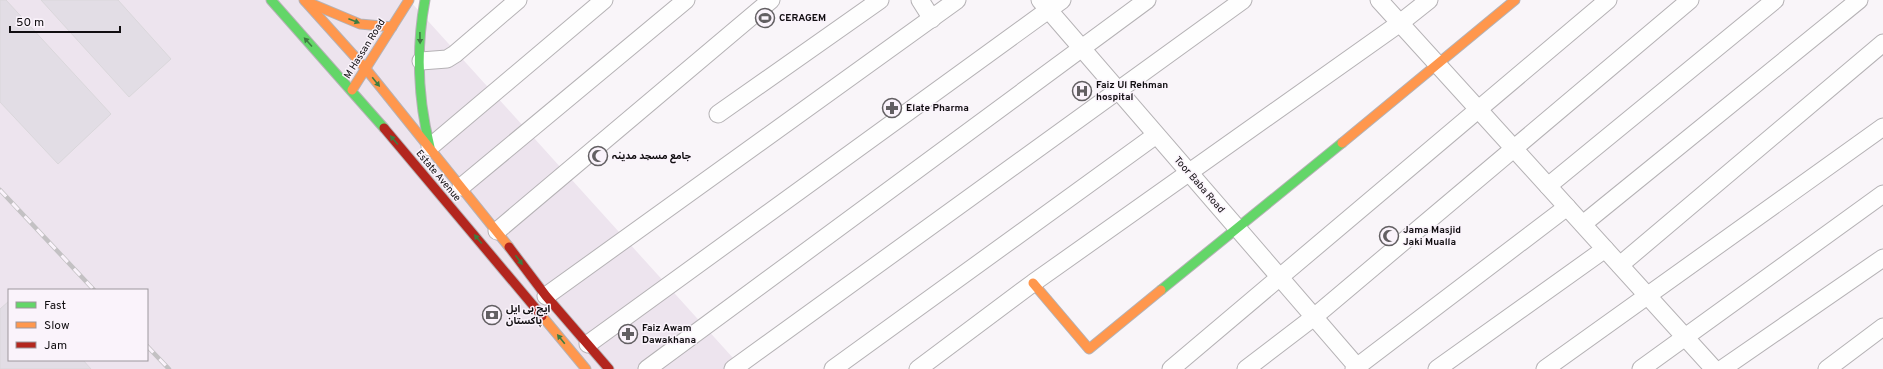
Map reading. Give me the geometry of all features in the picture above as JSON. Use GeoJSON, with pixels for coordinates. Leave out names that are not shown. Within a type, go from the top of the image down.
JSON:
{"type":"FeatureCollection","features":[{"type":"Feature","properties":{"kind":"main road","name":"Estate Avenue"},"geometry":{"type":"LineString","coordinates":[[271,0],[352,90],[586,369]]}},
{"type":"Feature","properties":{"kind":"main road","name":"M Hassan Road"},"geometry":{"type":"LineString","coordinates":[[352,90],[409,0]]}},
{"type":"Feature","properties":{"kind":"main road"},"geometry":{"type":"LineString","coordinates":[[425,0],[420,28],[421,61],[423,119],[430,147]]}},
{"type":"Feature","properties":{"kind":"main road"},"geometry":{"type":"LineString","coordinates":[[1032,283],[1089,349],[1438,65],[1515,0]]}},
{"type":"Feature","properties":{"kind":"main road","name":"Estate Avenue"},"geometry":{"type":"LineString","coordinates":[[305,1],[366,68],[430,147],[546,296],[609,369]]}},
{"type":"Feature","properties":{"kind":"main road"},"geometry":{"type":"LineString","coordinates":[[305,1],[360,24],[392,27]]}},
{"type":"Feature","properties":{"kind":"street"},"geometry":{"type":"LineString","coordinates":[[421,61],[447,59],[455,54],[518,0]]}},
{"type":"Feature","properties":{"kind":"street"},"geometry":{"type":"LineString","coordinates":[[430,147],[604,0]]}},
{"type":"Feature","properties":{"kind":"street"},"geometry":{"type":"LineString","coordinates":[[461,187],[686,0]]}},
{"type":"Feature","properties":{"kind":"street"},"geometry":{"type":"LineString","coordinates":[[497,232],[771,0]]}},
{"type":"Feature","properties":{"kind":"street"},"geometry":{"type":"LineString","coordinates":[[718,114],[880,0]]}},
{"type":"Feature","properties":{"kind":"street"},"geometry":{"type":"LineString","coordinates":[[920,0],[932,19]]}},
{"type":"Feature","properties":{"kind":"street"},"geometry":{"type":"LineString","coordinates":[[546,296],[958,0]]}},
{"type":"Feature","properties":{"kind":"street"},"geometry":{"type":"LineString","coordinates":[[647,369],[1148,0]]}},
{"type":"Feature","properties":{"kind":"street"},"geometry":{"type":"LineString","coordinates":[[733,369],[1243,0]]}},
{"type":"Feature","properties":{"kind":"street"},"geometry":{"type":"LineString","coordinates":[[1380,0],[1714,369]]}},
{"type":"Feature","properties":{"kind":"street"},"geometry":{"type":"LineString","coordinates":[[918,369],[1032,283],[1400,23],[1429,0]]}},
{"type":"Feature","properties":{"kind":"street"},"geometry":{"type":"LineString","coordinates":[[1171,369],[1608,0]]}},
{"type":"Feature","properties":{"kind":"street"},"geometry":{"type":"LineString","coordinates":[[1246,369],[1314,317],[1690,0]]}},
{"type":"Feature","properties":{"kind":"street"},"geometry":{"type":"LineString","coordinates":[[1548,186],[1775,0]]}},
{"type":"Feature","properties":{"kind":"street"},"geometry":{"type":"LineString","coordinates":[[1583,224],[1859,0]]}},
{"type":"Feature","properties":{"kind":"street"},"geometry":{"type":"LineString","coordinates":[[588,344],[1050,3]]}},
{"type":"Feature","properties":{"kind":"street","name":"Toor Baba Road"},"geometry":{"type":"LineString","coordinates":[[1050,3],[1082,49],[1357,368]]}},
{"type":"Feature","properties":{"kind":"street"},"geometry":{"type":"LineString","coordinates":[[1620,265],[1883,43]]}},
{"type":"Feature","properties":{"kind":"street"},"geometry":{"type":"LineString","coordinates":[[1545,369],[1883,127]]}},
{"type":"Feature","properties":{"kind":"street"},"geometry":{"type":"LineString","coordinates":[[833,369],[1156,135]]}},
{"type":"Feature","properties":{"kind":"street"},"geometry":{"type":"LineString","coordinates":[[1641,369],[1883,194]]}},
{"type":"Feature","properties":{"kind":"street"},"geometry":{"type":"LineString","coordinates":[[1357,368],[1567,207]]}},
{"type":"Feature","properties":{"kind":"street"},"geometry":{"type":"LineString","coordinates":[[1437,369],[1605,249]]}},
{"type":"Feature","properties":{"kind":"street"},"geometry":{"type":"LineString","coordinates":[[1722,369],[1883,258]]}},
{"type":"Feature","properties":{"kind":"street"},"geometry":{"type":"LineString","coordinates":[[1827,369],[1883,327]]}},
{"type":"Feature","properties":{"kind":"shaded area"},"geometry":{"type":"Polygon","coordinates":[[[0,0],[409,0],[743,369],[0,369],[0,0]]]}},
{"type":"Feature","properties":{"kind":"building"},"geometry":{"type":"Polygon","coordinates":[[[0,0],[6,0],[111,114],[58,164],[0,102],[0,0]]]}},
{"type":"Feature","properties":{"kind":"building"},"geometry":{"type":"Polygon","coordinates":[[[41,0],[118,0],[171,59],[129,97],[41,0]]]}},
{"type":"Feature","properties":{"kind":"building"},"geometry":{"type":"Polygon","coordinates":[[[8,302],[8,361],[84,361],[91,369],[0,369],[0,309],[8,302]]]}},
{"type":"Feature","properties":{"kind":"railway"},"geometry":{"type":"LineString","coordinates":[[0,190],[93,289]]}},
{"type":"Feature","properties":{"kind":"railway"},"geometry":{"type":"LineString","coordinates":[[148,347],[169,369]]}},
{"type":"Feature","properties":{"kind":"traffic: fast"},"geometry":{"type":"LineString","coordinates":[[271,0],[384,128]]}},
{"type":"Feature","properties":{"kind":"traffic: fast"},"geometry":{"type":"LineString","coordinates":[[425,0],[419,55],[423,111],[430,147]]}},
{"type":"Feature","properties":{"kind":"traffic: fast"},"geometry":{"type":"LineString","coordinates":[[1161,290],[1342,143]]}},
{"type":"Feature","properties":{"kind":"traffic: slow"},"geometry":{"type":"LineString","coordinates":[[304,0],[366,69],[509,247]]}},
{"type":"Feature","properties":{"kind":"traffic: slow"},"geometry":{"type":"LineString","coordinates":[[352,90],[409,0]]}},
{"type":"Feature","properties":{"kind":"traffic: slow"},"geometry":{"type":"LineString","coordinates":[[1342,143],[1515,0]]}},
{"type":"Feature","properties":{"kind":"traffic: slow"},"geometry":{"type":"LineString","coordinates":[[305,1],[360,24],[392,27]]}},
{"type":"Feature","properties":{"kind":"traffic: slow"},"geometry":{"type":"LineString","coordinates":[[1033,283],[1089,349],[1161,290]]}},
{"type":"Feature","properties":{"kind":"traffic: slow"},"geometry":{"type":"LineString","coordinates":[[542,316],[586,369]]}},
{"type":"Feature","properties":{"kind":"traffic: jam"},"geometry":{"type":"LineString","coordinates":[[384,128],[542,316]]}},
{"type":"Feature","properties":{"kind":"traffic: jam"},"geometry":{"type":"LineString","coordinates":[[509,247],[546,296],[609,369]]}},
{"type":"Feature","properties":{"kind":"place","name":"CERAGEM"},"geometry":{"type":"Point","coordinates":[765,18]}},
{"type":"Feature","properties":{"kind":"place","name":"Faiz Ul Rehman hospital"},"geometry":{"type":"Point","coordinates":[1082,91]}},
{"type":"Feature","properties":{"kind":"place","name":"Elate Pharma"},"geometry":{"type":"Point","coordinates":[892,108]}},
{"type":"Feature","properties":{"kind":"place","name":"جامع مسجد مدینہ"},"geometry":{"type":"Point","coordinates":[598,156]}},
{"type":"Feature","properties":{"kind":"place","name":"Jama Masjid Jaki Mualla"},"geometry":{"type":"Point","coordinates":[1389,236]}},
{"type":"Feature","properties":{"kind":"place","name":"ایچ بی ایل پاکستان"},"geometry":{"type":"Point","coordinates":[492,315]}},
{"type":"Feature","properties":{"kind":"place","name":"Faiz Awam Dawakhana"},"geometry":{"type":"Point","coordinates":[628,334]}}]}
